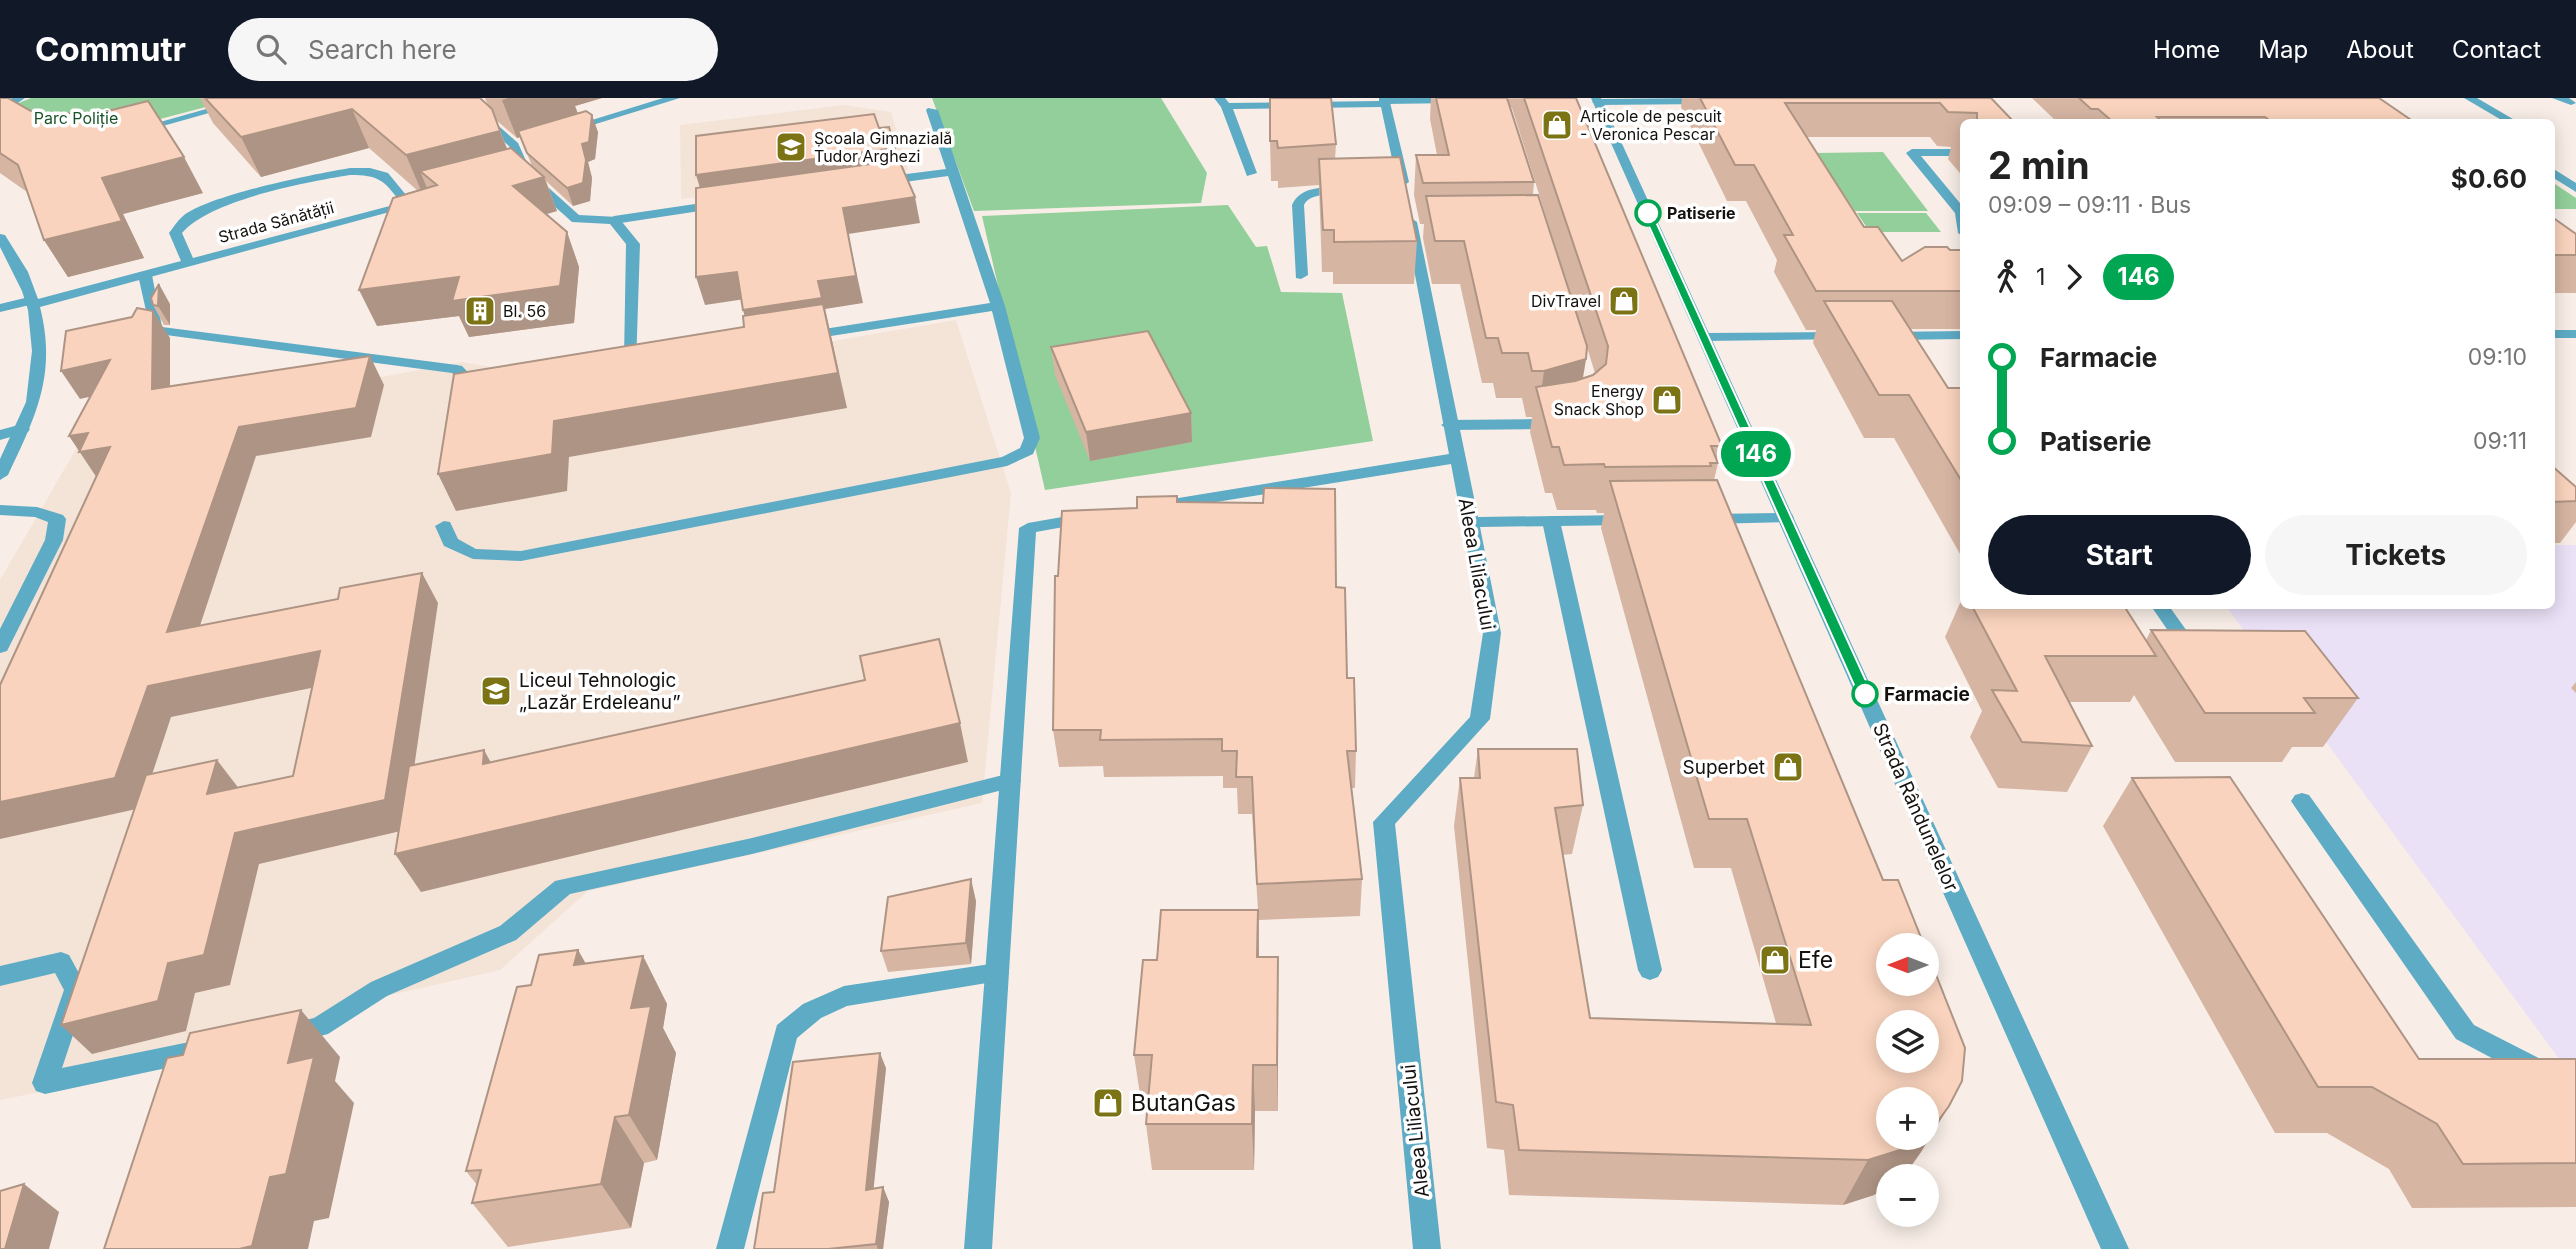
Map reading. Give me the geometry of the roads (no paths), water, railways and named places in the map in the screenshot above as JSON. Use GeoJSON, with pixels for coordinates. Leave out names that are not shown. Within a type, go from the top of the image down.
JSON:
{"type":"FeatureCollection","features":[{"type":"Feature","properties":{"kind":"street"},"geometry":{"type":"LineString","coordinates":[[12,125],[25,122],[5,107],[20,98]]}},
{"type":"Feature","properties":{"kind":"street"},"geometry":{"type":"LineString","coordinates":[[127,133],[257,98]]}},
{"type":"Feature","properties":{"kind":"street"},"geometry":{"type":"LineString","coordinates":[[461,98],[521,143],[520,176],[576,219],[614,220],[736,202]]}},
{"type":"Feature","properties":{"kind":"street"},"geometry":{"type":"LineString","coordinates":[[555,133],[675,98]]}},
{"type":"Feature","properties":{"kind":"street"},"geometry":{"type":"LineString","coordinates":[[2469,98],[2507,119]]}},
{"type":"Feature","properties":{"kind":"street"},"geometry":{"type":"LineString","coordinates":[[2557,98],[2571,102]]}},
{"type":"Feature","properties":{"kind":"street"},"geometry":{"type":"LineString","coordinates":[[1251,173],[1222,102],[1473,100]]}},
{"type":"Feature","properties":{"kind":"street"},"geometry":{"type":"LineString","coordinates":[[1596,100],[1718,100]]}},
{"type":"Feature","properties":{"kind":"street","name":"Strada Rândunelelor"},"geometry":{"type":"LineString","coordinates":[[1596,100],[2115,1249]]}},
{"type":"Feature","properties":{"kind":"street","name":"Aleea Liliacului"},"geometry":{"type":"LineString","coordinates":[[1385,101],[1398,191],[1420,231],[1449,425],[1472,522],[1492,633],[1480,719],[1384,822],[1427,1249]]}},
{"type":"Feature","properties":{"kind":"street"},"geometry":{"type":"LineString","coordinates":[[444,526],[450,542],[473,554],[522,556],[1007,461],[1027,452],[1032,438],[998,306],[932,110]]}},
{"type":"Feature","properties":{"kind":"street"},"geometry":{"type":"LineString","coordinates":[[1960,152],[1912,153],[1960,213]]}},
{"type":"Feature","properties":{"kind":"street","name":"Strada Sănătății"},"geometry":{"type":"LineString","coordinates":[[0,307],[34,302],[145,275],[415,204],[383,175],[362,170],[338,172],[205,209],[187,219],[175,233],[188,263]]}},
{"type":"Feature","properties":{"kind":"street"},"geometry":{"type":"LineString","coordinates":[[871,183],[951,172]]}},
{"type":"Feature","properties":{"kind":"street"},"geometry":{"type":"LineString","coordinates":[[2555,174],[2576,188]]}},
{"type":"Feature","properties":{"kind":"street"},"geometry":{"type":"LineString","coordinates":[[1301,275],[1298,205],[1301,198],[1325,191],[1352,191]]}},
{"type":"Feature","properties":{"kind":"street"},"geometry":{"type":"LineString","coordinates":[[605,367],[638,362],[633,244],[614,220]]}},
{"type":"Feature","properties":{"kind":"street"},"geometry":{"type":"LineString","coordinates":[[0,238],[34,302],[39,354],[36,393],[0,475]]}},
{"type":"Feature","properties":{"kind":"street"},"geometry":{"type":"LineString","coordinates":[[794,337],[998,306]]}},
{"type":"Feature","properties":{"kind":"street"},"geometry":{"type":"LineString","coordinates":[[2555,334],[2576,334]]}},
{"type":"Feature","properties":{"kind":"street"},"geometry":{"type":"LineString","coordinates":[[1881,336],[1960,335]]}},
{"type":"Feature","properties":{"kind":"street"},"geometry":{"type":"LineString","coordinates":[[1704,337],[1854,336]]}},
{"type":"Feature","properties":{"kind":"street"},"geometry":{"type":"LineString","coordinates":[[1449,425],[1538,424],[1568,419]]}},
{"type":"Feature","properties":{"kind":"street"},"geometry":{"type":"LineString","coordinates":[[0,435],[22,429]]}},
{"type":"Feature","properties":{"kind":"street"},"geometry":{"type":"LineString","coordinates":[[1145,509],[1456,458]]}},
{"type":"Feature","properties":{"kind":"street"},"geometry":{"type":"LineString","coordinates":[[0,510],[37,512],[57,519],[54,540],[0,647]]}},
{"type":"Feature","properties":{"kind":"street"},"geometry":{"type":"LineString","coordinates":[[978,1249],[1028,528],[1104,515]]}},
{"type":"Feature","properties":{"kind":"street"},"geometry":{"type":"LineString","coordinates":[[1690,520],[1786,518]]}},
{"type":"Feature","properties":{"kind":"street"},"geometry":{"type":"LineString","coordinates":[[1472,522],[1648,520]]}},
{"type":"Feature","properties":{"kind":"street"},"geometry":{"type":"LineString","coordinates":[[1551,521],[1650,970]]}},
{"type":"Feature","properties":{"kind":"street"},"geometry":{"type":"LineString","coordinates":[[264,1038],[319,1027],[379,989],[508,933],[563,887],[752,846],[1011,781]]}},
{"type":"Feature","properties":{"kind":"street"},"geometry":{"type":"LineString","coordinates":[[2302,801],[2465,1032],[2559,1081],[2576,1102]]}},
{"type":"Feature","properties":{"kind":"street"},"geometry":{"type":"LineString","coordinates":[[0,976],[61,962],[76,990],[46,1083],[237,1044]]}},
{"type":"Feature","properties":{"kind":"street"},"geometry":{"type":"LineString","coordinates":[[730,1249],[786,1032],[812,1011],[844,996],[998,973]]}},
{"type":"Feature","properties":{"kind":"lane"},"geometry":{"type":"LineString","coordinates":[[145,275],[156,330],[457,369],[482,388]]}},
{"type":"Feature","properties":{"kind":"lane"},"geometry":{"type":"LineString","coordinates":[[2162,609],[2180,634]]}},
{"type":"Feature","properties":{"kind":"place","name":"Articole de pescuit - Veronica Pescar"},"geometry":{"type":"Point","coordinates":[1557,125]}},
{"type":"Feature","properties":{"kind":"place","name":"Școala Gimnazială Tudor Arghezi"},"geometry":{"type":"Point","coordinates":[791,147]}},
{"type":"Feature","properties":{"kind":"place","name":"Patiserie"},"geometry":{"type":"Point","coordinates":[1648,213]}},
{"type":"Feature","properties":{"kind":"place","name":"DivTravel"},"geometry":{"type":"Point","coordinates":[1624,301]}},
{"type":"Feature","properties":{"kind":"place","name":"Bl. 56"},"geometry":{"type":"Point","coordinates":[480,311]}},
{"type":"Feature","properties":{"kind":"place","name":"Energy Snack Shop"},"geometry":{"type":"Point","coordinates":[1667,400]}},
{"type":"Feature","properties":{"kind":"place","name":"Liceul Tehnologic „Lazăr Erdeleanu”"},"geometry":{"type":"Point","coordinates":[496,691]}},
{"type":"Feature","properties":{"kind":"place","name":"Farmacie"},"geometry":{"type":"Point","coordinates":[1865,694]}},
{"type":"Feature","properties":{"kind":"place","name":"Superbet"},"geometry":{"type":"Point","coordinates":[1788,767]}},
{"type":"Feature","properties":{"kind":"place","name":"Efe"},"geometry":{"type":"Point","coordinates":[1775,960]}},
{"type":"Feature","properties":{"kind":"place","name":"ButanGas"},"geometry":{"type":"Point","coordinates":[1108,1103]}},
{"type":"Feature","properties":{"kind":"park label","name":"Parc Poliție"},"geometry":{"type":"Point","coordinates":[76,118]}}]}
